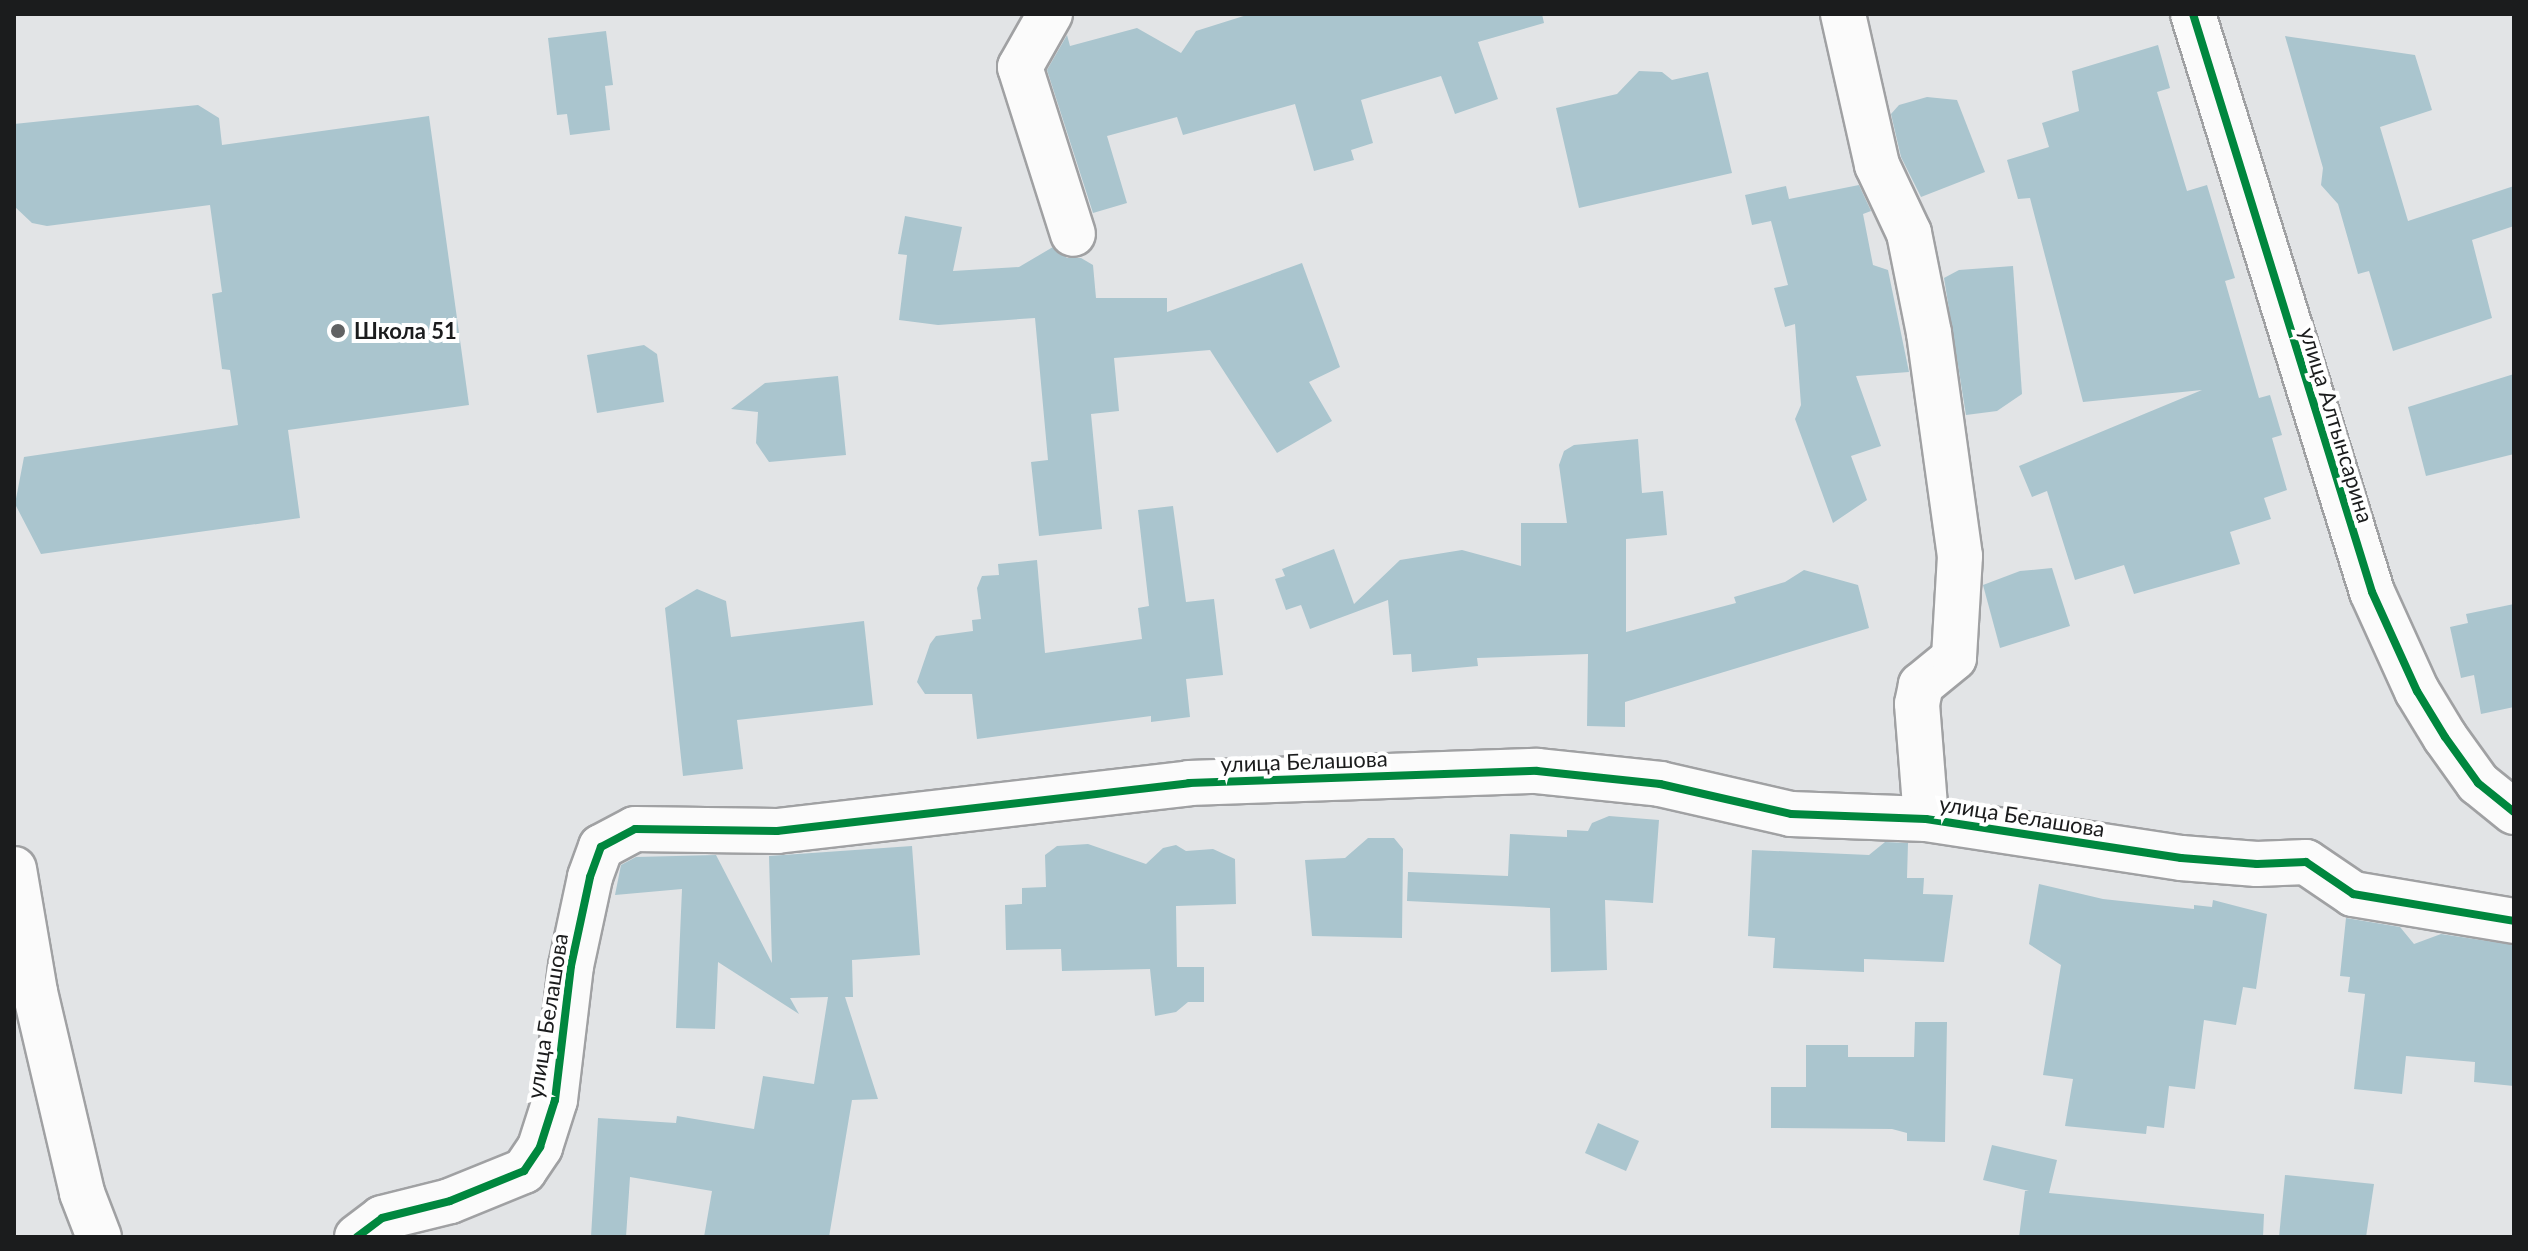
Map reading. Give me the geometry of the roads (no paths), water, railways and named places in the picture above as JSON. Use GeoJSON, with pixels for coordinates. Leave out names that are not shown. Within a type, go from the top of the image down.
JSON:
{"type":"FeatureCollection","features":[{"type":"Feature","properties":{"kind":"street"},"geometry":{"type":"LineString","coordinates":[[1050,14],[1020,67],[1073,234]]}},
{"type":"Feature","properties":{"kind":"street","name":"улица Белашова"},"geometry":{"type":"LineString","coordinates":[[1843,14],[1877,165],[1909,233],[1929,333],[1960,556],[1954,658],[1921,685],[1917,704],[1926,819]]}},
{"type":"Feature","properties":{"kind":"street","name":"улица Алтынсарина"},"geometry":{"type":"LineString","coordinates":[[2193,14],[2372,592],[2417,691],[2445,737],[2478,783],[2514,812]]}},
{"type":"Feature","properties":{"kind":"street","name":"улица Белашова"},"geometry":{"type":"LineString","coordinates":[[357,1237],[382,1218],[450,1201],[524,1171],[540,1147],[555,1100],[571,966],[590,877],[601,847],[635,829],[777,831],[1189,783],[1537,771],[1660,784],[1791,814],[1926,819],[2181,858],[2257,864],[2306,862],[2353,894],[2514,921]]}},
{"type":"Feature","properties":{"kind":"street"},"geometry":{"type":"LineString","coordinates":[[14,869],[35,992],[82,1193],[99,1237]]}},
{"type":"Feature","properties":{"kind":"place","name":"Школа 51"},"geometry":{"type":"Point","coordinates":[338,331]}}]}
